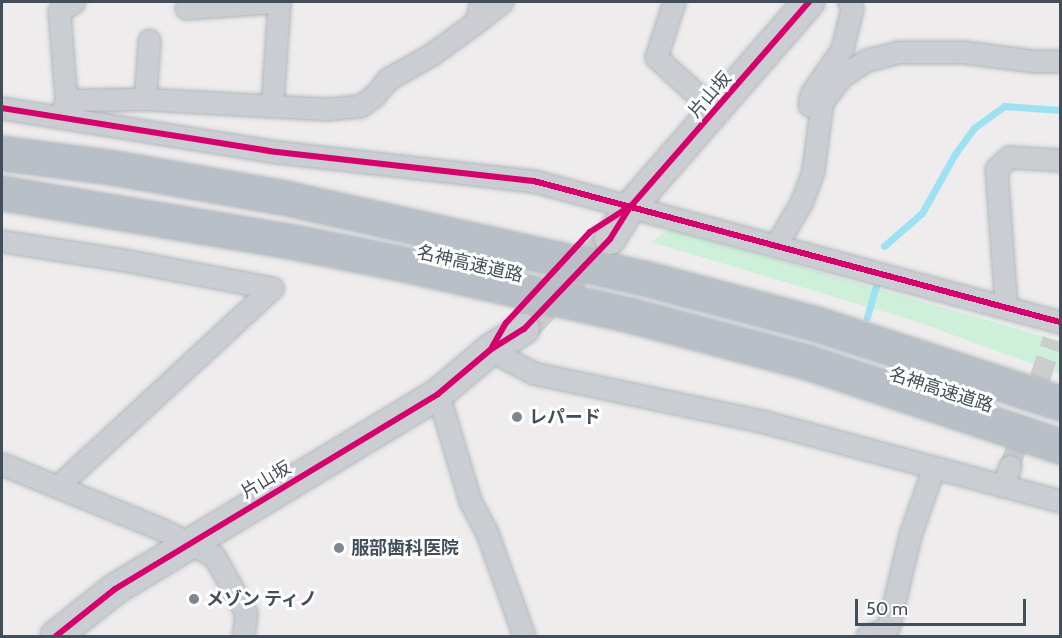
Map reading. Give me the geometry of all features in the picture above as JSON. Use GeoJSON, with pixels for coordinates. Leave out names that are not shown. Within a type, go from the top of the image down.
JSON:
{"type":"FeatureCollection","features":[{"type":"Feature","properties":{"kind":"highway","name":"名神高速道路"},"geometry":{"type":"LineString","coordinates":[[2,153],[110,167],[286,198],[644,278],[817,324],[1060,403]]}},
{"type":"Feature","properties":{"kind":"highway","name":"名神高速道路"},"geometry":{"type":"LineString","coordinates":[[2,193],[306,244],[633,316],[807,362],[1060,446]]}},
{"type":"Feature","properties":{"kind":"street"},"geometry":{"type":"LineString","coordinates":[[63,108],[59,11],[74,2]]}},
{"type":"Feature","properties":{"kind":"street"},"geometry":{"type":"LineString","coordinates":[[186,8],[273,2]]}},
{"type":"Feature","properties":{"kind":"street"},"geometry":{"type":"LineString","coordinates":[[272,105],[279,2]]}},
{"type":"Feature","properties":{"kind":"street"},"geometry":{"type":"LineString","coordinates":[[2,108],[63,108],[145,99],[326,109],[360,106],[374,96],[388,79],[432,54],[478,12],[502,2]]}},
{"type":"Feature","properties":{"kind":"street"},"geometry":{"type":"LineString","coordinates":[[674,2],[657,57],[716,112]]}},
{"type":"Feature","properties":{"kind":"street","name":"片山坂"},"geometry":{"type":"LineString","coordinates":[[600,236],[631,206],[716,112],[809,2]]}},
{"type":"Feature","properties":{"kind":"street"},"geometry":{"type":"LineString","coordinates":[[802,201],[800,167],[810,94],[842,49],[852,8],[849,2]]}},
{"type":"Feature","properties":{"kind":"street"},"geometry":{"type":"LineString","coordinates":[[145,99],[149,40]]}},
{"type":"Feature","properties":{"kind":"street"},"geometry":{"type":"LineString","coordinates":[[776,245],[802,201],[813,170],[822,102],[841,77],[867,60],[898,52],[963,52],[1060,62]]}},
{"type":"Feature","properties":{"kind":"street"},"geometry":{"type":"LineString","coordinates":[[63,108],[269,151],[534,181],[1006,307],[1057,328]]}},
{"type":"Feature","properties":{"kind":"street"},"geometry":{"type":"LineString","coordinates":[[1006,307],[996,169],[1009,157],[1060,160]]}},
{"type":"Feature","properties":{"kind":"street"},"geometry":{"type":"LineString","coordinates":[[2,242],[129,261],[272,288],[59,485]]}},
{"type":"Feature","properties":{"kind":"street","name":"片山坂"},"geometry":{"type":"LineString","coordinates":[[56,636],[115,589],[438,394],[515,326]]}},
{"type":"Feature","properties":{"kind":"street"},"geometry":{"type":"LineString","coordinates":[[490,350],[533,373],[765,422],[934,468],[1007,476],[1060,501]]}},
{"type":"Feature","properties":{"kind":"street"},"geometry":{"type":"LineString","coordinates":[[438,394],[470,501],[487,533],[524,636]]}},
{"type":"Feature","properties":{"kind":"street"},"geometry":{"type":"LineString","coordinates":[[2,464],[59,485],[190,542],[214,556],[246,613],[243,636]]}},
{"type":"Feature","properties":{"kind":"street"},"geometry":{"type":"LineString","coordinates":[[867,636],[888,628],[910,535],[934,468]]}},
{"type":"Feature","properties":{"kind":"green space"},"geometry":{"type":"Polygon","coordinates":[[[669,229],[1060,341],[1060,374],[915,321],[651,242],[669,229]]]}},
{"type":"Feature","properties":{"kind":"waterway"},"geometry":{"type":"LineString","coordinates":[[884,246],[922,213],[955,154],[974,128],[1004,106],[1060,110]]}},
{"type":"Feature","properties":{"kind":"waterway"},"geometry":{"type":"LineString","coordinates":[[867,317],[877,283]]}},
{"type":"Feature","properties":{"kind":"tunnel"},"geometry":{"type":"LineString","coordinates":[[524,329],[610,239]]}},
{"type":"Feature","properties":{"kind":"tunnel"},"geometry":{"type":"LineString","coordinates":[[1010,466],[1053,339]]}},
{"type":"Feature","properties":{"kind":"cycle path"},"geometry":{"type":"LineString","coordinates":[[56,636],[115,589],[438,394],[490,350],[524,329],[610,239],[631,206],[809,2]]}},
{"type":"Feature","properties":{"kind":"cycle path"},"geometry":{"type":"LineString","coordinates":[[2,108],[269,151],[534,181],[1060,322]]}},
{"type":"Feature","properties":{"kind":"cycle path"},"geometry":{"type":"LineString","coordinates":[[492,347],[506,323],[590,232],[626,209]]}},
{"type":"Feature","properties":{"kind":"place","name":"レパード"},"geometry":{"type":"Point","coordinates":[517,417]}},
{"type":"Feature","properties":{"kind":"place","name":"服部歯科医院"},"geometry":{"type":"Point","coordinates":[339,548]}},
{"type":"Feature","properties":{"kind":"place","name":"メゾン ティノ"},"geometry":{"type":"Point","coordinates":[194,599]}}]}
